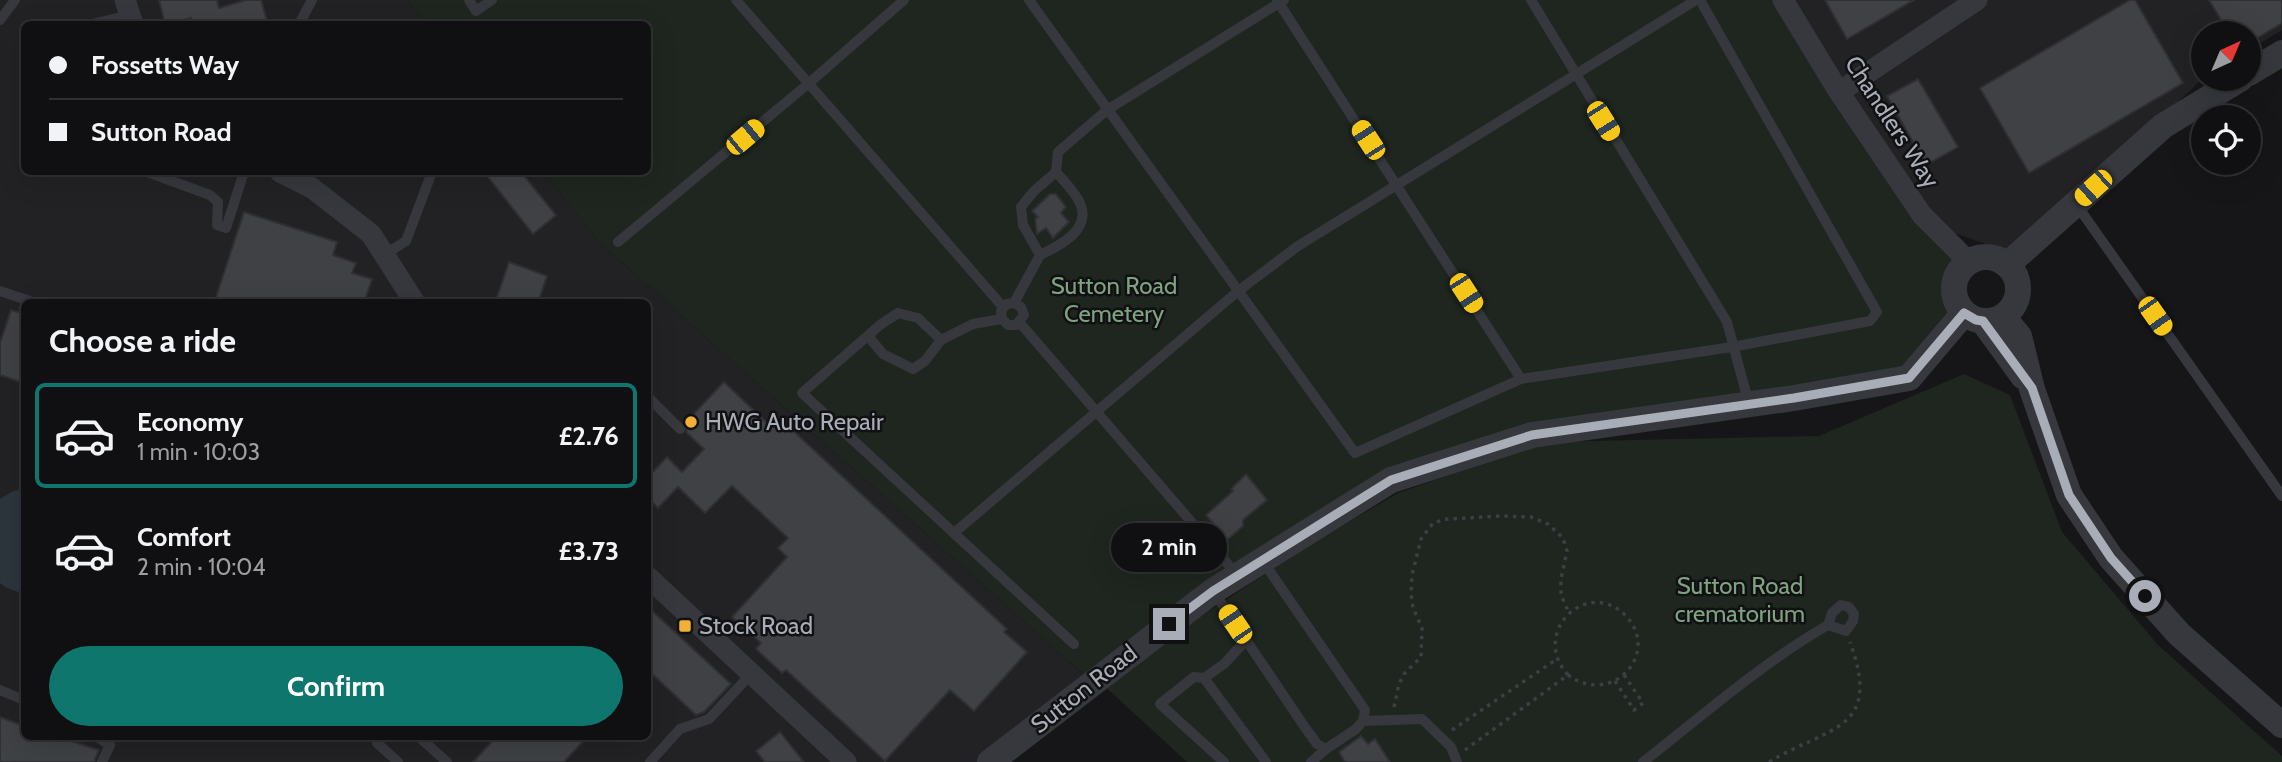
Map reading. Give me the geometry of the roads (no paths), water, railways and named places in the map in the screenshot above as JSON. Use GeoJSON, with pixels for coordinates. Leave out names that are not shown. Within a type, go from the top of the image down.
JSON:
{"type":"FeatureCollection","features":[{"type":"Feature","properties":{"kind":"street","name":"Chandlers Way"},"geometry":{"type":"LineString","coordinates":[[1783,0],[1839,92],[1922,215],[1969,262]]}},
{"type":"Feature","properties":{"kind":"street"},"geometry":{"type":"LineString","coordinates":[[1839,92],[1977,0]]}},
{"type":"Feature","properties":{"kind":"street"},"geometry":{"type":"LineString","coordinates":[[2261,66],[2282,53]]}},
{"type":"Feature","properties":{"kind":"street"},"geometry":{"type":"LineString","coordinates":[[2220,91],[2163,126],[2007,265],[1998,259],[1985,257],[1969,262],[1956,277],[1955,297],[1983,317],[2019,336],[2032,388],[2069,495],[2111,558],[2179,634],[2282,725]]}},
{"type":"Feature","properties":{"kind":"street"},"geometry":{"type":"LineString","coordinates":[[286,175],[312,188],[371,234],[412,299]]}},
{"type":"Feature","properties":{"kind":"street","name":"Sutton Road"},"geometry":{"type":"LineString","coordinates":[[994,761],[1213,591],[1391,480],[1532,435],[1909,378],[1983,317],[2015,303],[2018,284],[2007,265]]}},
{"type":"Feature","properties":{"kind":"street"},"geometry":{"type":"LineString","coordinates":[[651,580],[846,762]]}},
{"type":"Feature","properties":{"kind":"lane"},"geometry":{"type":"LineString","coordinates":[[0,20],[15,0]]}},
{"type":"Feature","properties":{"kind":"lane"},"geometry":{"type":"LineString","coordinates":[[301,21],[312,0]]}},
{"type":"Feature","properties":{"kind":"lane"},"geometry":{"type":"LineString","coordinates":[[469,0],[476,11],[492,0]]}},
{"type":"Feature","properties":{"kind":"lane"},"geometry":{"type":"LineString","coordinates":[[736,0],[1003,307],[1002,319]]}},
{"type":"Feature","properties":{"kind":"lane"},"geometry":{"type":"LineString","coordinates":[[618,243],[904,0]]}},
{"type":"Feature","properties":{"kind":"lane"},"geometry":{"type":"LineString","coordinates":[[954,533],[1237,292],[1298,246],[1698,0],[1877,312],[1871,321],[1732,347],[1521,379],[1355,453],[1237,292],[1029,0]]}},
{"type":"Feature","properties":{"kind":"lane"},"geometry":{"type":"LineString","coordinates":[[1531,0],[1727,322],[1749,404]]}},
{"type":"Feature","properties":{"kind":"lane"},"geometry":{"type":"LineString","coordinates":[[1003,307],[1014,303],[1040,254],[1063,244],[1080,224],[1080,204],[1056,172],[1058,152],[1107,110],[1280,1],[1521,379]]}},
{"type":"Feature","properties":{"kind":"lane"},"geometry":{"type":"LineString","coordinates":[[102,21],[129,13]]}},
{"type":"Feature","properties":{"kind":"lane"},"geometry":{"type":"LineString","coordinates":[[1040,254],[1023,225],[1021,207],[1034,191],[1056,172]]}},
{"type":"Feature","properties":{"kind":"lane"},"geometry":{"type":"LineString","coordinates":[[155,175],[210,195],[218,202],[217,225],[226,228],[243,175]]}},
{"type":"Feature","properties":{"kind":"lane"},"geometry":{"type":"LineString","coordinates":[[384,255],[406,241],[431,175]]}},
{"type":"Feature","properties":{"kind":"lane"},"geometry":{"type":"LineString","coordinates":[[2076,204],[2282,496]]}},
{"type":"Feature","properties":{"kind":"lane"},"geometry":{"type":"LineString","coordinates":[[0,291],[24,299]]}},
{"type":"Feature","properties":{"kind":"lane"},"geometry":{"type":"LineString","coordinates":[[1014,303],[1023,311],[1020,323]]}},
{"type":"Feature","properties":{"kind":"lane"},"geometry":{"type":"LineString","coordinates":[[941,340],[918,318],[898,313],[802,393],[1074,644]]}},
{"type":"Feature","properties":{"kind":"lane"},"geometry":{"type":"LineString","coordinates":[[868,336],[883,354],[913,369],[925,361],[941,340],[973,324],[1002,319],[1012,326],[1020,323]]}},
{"type":"Feature","properties":{"kind":"lane"},"geometry":{"type":"LineString","coordinates":[[1020,323],[1238,576]]}},
{"type":"Feature","properties":{"kind":"lane"},"geometry":{"type":"LineString","coordinates":[[651,400],[680,429]]}},
{"type":"Feature","properties":{"kind":"lane"},"geometry":{"type":"LineString","coordinates":[[1262,561],[1365,710],[1363,721],[1356,729],[1311,762]]}},
{"type":"Feature","properties":{"kind":"lane"},"geometry":{"type":"LineString","coordinates":[[1213,591],[1317,744],[1326,749]]}},
{"type":"Feature","properties":{"kind":"lane"},"geometry":{"type":"LineString","coordinates":[[1643,762],[1761,669],[1828,625],[1832,613],[1841,605],[1849,607],[1854,614],[1846,631],[1828,625]]}},
{"type":"Feature","properties":{"kind":"lane"},"geometry":{"type":"LineString","coordinates":[[1224,762],[1160,704],[1194,677],[1204,678],[1224,664],[1246,640]]}},
{"type":"Feature","properties":{"kind":"lane"},"geometry":{"type":"LineString","coordinates":[[650,762],[680,729],[709,719],[751,674]]}},
{"type":"Feature","properties":{"kind":"lane"},"geometry":{"type":"LineString","coordinates":[[1204,678],[1266,762]]}},
{"type":"Feature","properties":{"kind":"lane"},"geometry":{"type":"LineString","coordinates":[[0,690],[21,699]]}},
{"type":"Feature","properties":{"kind":"lane"},"geometry":{"type":"LineString","coordinates":[[1363,721],[1422,719],[1459,757]]}},
{"type":"Feature","properties":{"kind":"lane"},"geometry":{"type":"LineString","coordinates":[[102,740],[110,745],[102,762]]}},
{"type":"Feature","properties":{"kind":"lane"},"geometry":{"type":"LineString","coordinates":[[422,740],[447,762]]}},
{"type":"Feature","properties":{"kind":"lane"},"geometry":{"type":"LineString","coordinates":[[377,743],[398,762]]}},
{"type":"Feature","properties":{"kind":"place","name":"HWG Auto Repair"},"geometry":{"type":"Point","coordinates":[691,422]}},
{"type":"Feature","properties":{"kind":"place","name":"Stock Road"},"geometry":{"type":"Point","coordinates":[685,626]}},
{"type":"Feature","properties":{"kind":"park label","name":"Sutton Road Cemetery"},"geometry":{"type":"Point","coordinates":[1114,300]}},
{"type":"Feature","properties":{"kind":"park label","name":"Sutton Road crematorium"},"geometry":{"type":"Point","coordinates":[1740,600]}}]}
